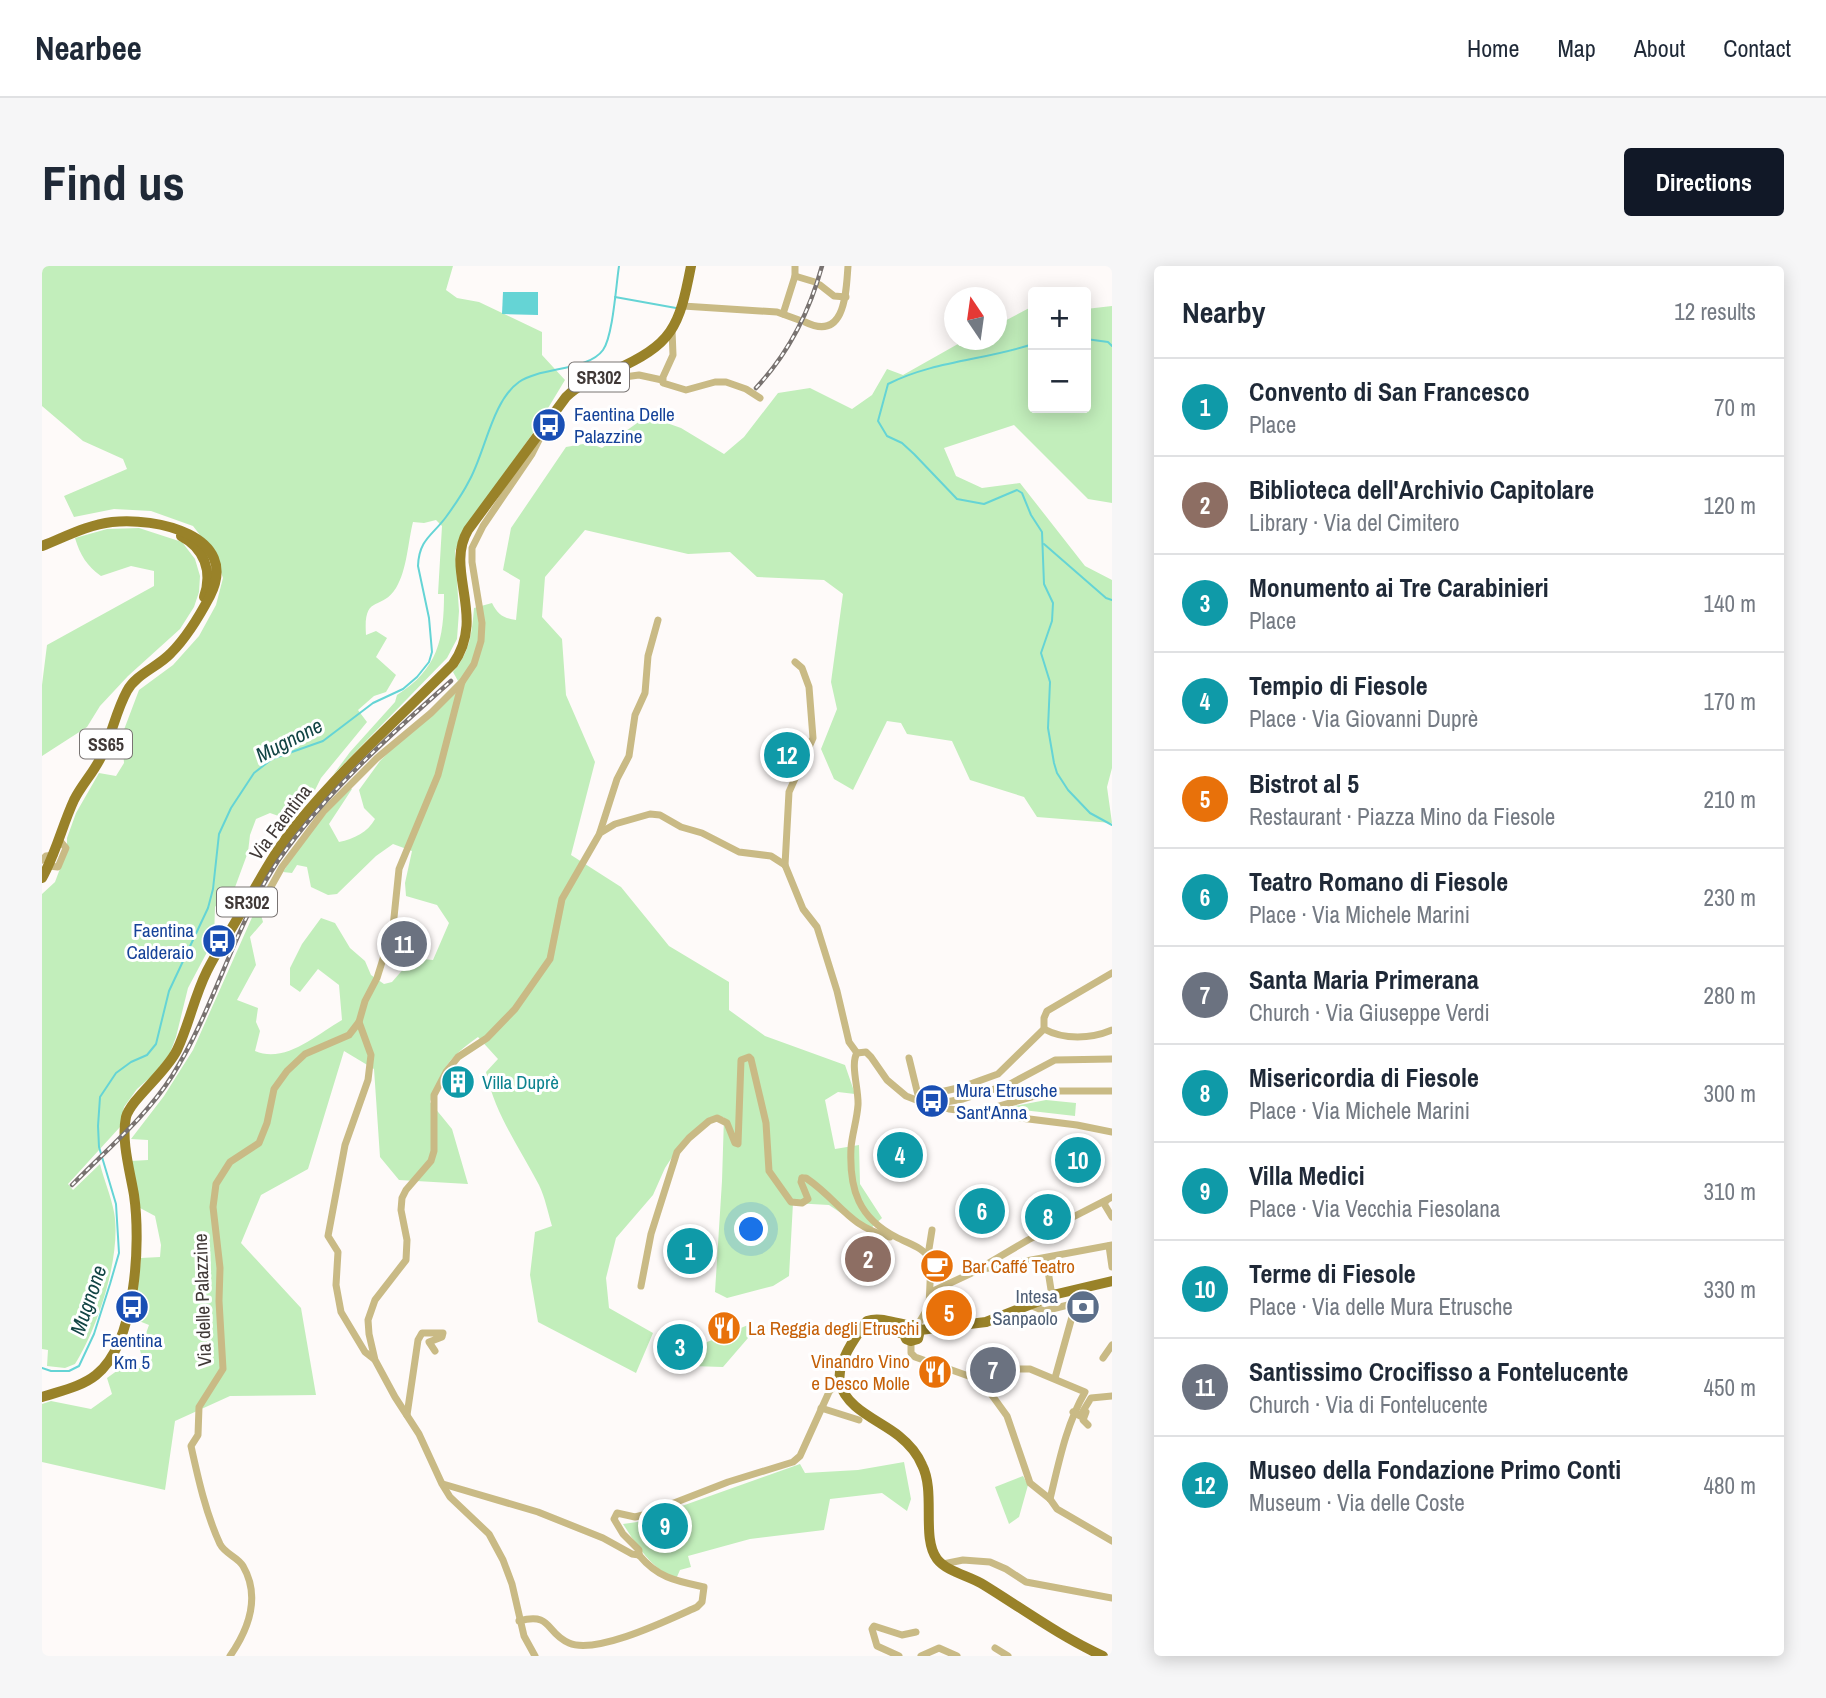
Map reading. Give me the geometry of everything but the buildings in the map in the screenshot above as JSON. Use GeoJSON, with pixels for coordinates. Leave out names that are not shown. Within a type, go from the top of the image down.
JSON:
{"type":"FeatureCollection","features":[{"type":"Feature","properties":{"kind":"main road","name":"Via Faentina"},"geometry":{"type":"LineString","coordinates":[[42,1397],[93,1378],[109,1361],[121,1340],[136,1243],[136,1217],[126,1138],[127,1114],[171,1061],[192,1002],[207,970],[287,837],[320,797],[460,655],[468,624],[461,564],[462,542],[468,530],[569,393],[641,357],[667,338],[683,306],[691,266]]}},
{"type":"Feature","properties":{"kind":"main road","name":"SS65"},"geometry":{"type":"LineString","coordinates":[[42,546],[89,527],[112,522],[151,523],[189,541],[198,549],[207,567],[208,586],[191,626],[171,654],[128,688],[102,756],[75,798],[60,841],[54,855],[46,863],[42,878]]}},
{"type":"Feature","properties":{"kind":"main road"},"geometry":{"type":"LineString","coordinates":[[1103,1656],[1065,1636],[981,1583],[943,1564],[936,1557],[931,1546],[929,1485],[922,1464],[909,1445],[850,1400],[840,1384],[841,1370],[858,1336],[872,1322],[880,1319],[912,1332],[975,1325],[1052,1296],[1112,1281]]}},
{"type":"Feature","properties":{"kind":"street"},"geometry":{"type":"LineString","coordinates":[[783,314],[795,276],[795,266]]}},
{"type":"Feature","properties":{"kind":"street"},"geometry":{"type":"LineString","coordinates":[[683,306],[783,314],[816,326],[832,323],[841,315],[846,297],[848,266]]}},
{"type":"Feature","properties":{"kind":"street"},"geometry":{"type":"LineString","coordinates":[[795,276],[817,284],[834,296],[846,297]]}},
{"type":"Feature","properties":{"kind":"street"},"geometry":{"type":"LineString","coordinates":[[662,380],[673,355],[673,330]]}},
{"type":"Feature","properties":{"kind":"street"},"geometry":{"type":"LineString","coordinates":[[601,376],[617,378],[639,375],[662,380],[663,383],[686,390],[715,382],[726,382],[746,388],[760,398]]}},
{"type":"Feature","properties":{"kind":"street","name":"Via Faentina"},"geometry":{"type":"LineString","coordinates":[[263,901],[282,867],[324,811],[377,758],[431,713],[462,682],[474,664],[481,641],[480,603],[472,562],[474,542],[532,454],[540,438],[538,432]]}},
{"type":"Feature","properties":{"kind":"street"},"geometry":{"type":"LineString","coordinates":[[535,1656],[519,1620],[512,1584],[503,1560],[489,1534],[450,1497],[442,1484],[419,1434],[375,1360],[368,1320],[379,1293],[406,1260],[407,1240],[401,1210],[402,1198],[433,1157],[434,1095],[446,1072],[458,1057],[487,1038],[515,1009],[550,959],[562,899],[600,833],[617,779],[629,756],[635,715],[646,693],[648,656],[658,620]]}},
{"type":"Feature","properties":{"kind":"street"},"geometry":{"type":"LineString","coordinates":[[795,662],[802,668],[809,687],[813,738],[789,792],[785,865],[803,909],[817,927],[837,991],[849,1042],[857,1053]]}},
{"type":"Feature","properties":{"kind":"street"},"geometry":{"type":"LineString","coordinates":[[375,1360],[365,1352],[341,1312],[336,1285],[338,1252],[328,1236],[345,1145],[368,1080],[371,1055],[359,1022],[365,1001],[377,978],[393,927],[399,869],[438,775],[462,682]]}},
{"type":"Feature","properties":{"kind":"street"},"geometry":{"type":"LineString","coordinates":[[600,833],[615,824],[645,814],[660,815],[730,848],[771,856],[785,865]]}},
{"type":"Feature","properties":{"kind":"street"},"geometry":{"type":"LineString","coordinates":[[46,863],[58,867],[66,848],[60,841]]}},
{"type":"Feature","properties":{"kind":"street"},"geometry":{"type":"LineString","coordinates":[[920,1100],[998,1074],[1044,1029],[1047,1011],[1112,973]]}},
{"type":"Feature","properties":{"kind":"street","name":"Via delle Palazzine"},"geometry":{"type":"LineString","coordinates":[[229,1656],[240,1641],[250,1615],[252,1594],[243,1564],[221,1547],[191,1446],[198,1435],[199,1407],[223,1369],[220,1268],[213,1207],[216,1184],[230,1162],[259,1143],[267,1124],[274,1089],[287,1070],[305,1054],[349,1035],[359,1022]]}},
{"type":"Feature","properties":{"kind":"street"},"geometry":{"type":"LineString","coordinates":[[1044,1029],[1070,1037],[1112,1030]]}},
{"type":"Feature","properties":{"kind":"street"},"geometry":{"type":"LineString","coordinates":[[857,1053],[866,1052],[872,1056],[894,1088],[949,1109],[1112,1131]]}},
{"type":"Feature","properties":{"kind":"street"},"geometry":{"type":"LineString","coordinates":[[857,1053],[853,1060],[859,1096],[851,1151],[859,1203],[871,1221],[929,1255]]}},
{"type":"Feature","properties":{"kind":"street"},"geometry":{"type":"LineString","coordinates":[[642,1286],[651,1234],[677,1152],[709,1121],[717,1118],[727,1124],[735,1143],[738,1144],[741,1060],[749,1057],[766,1123],[769,1171],[791,1202],[802,1203],[808,1199],[802,1182],[802,1178],[806,1178],[864,1228],[898,1238]]}},
{"type":"Feature","properties":{"kind":"street"},"geometry":{"type":"LineString","coordinates":[[908,1058],[920,1100]]}},
{"type":"Feature","properties":{"kind":"street"},"geometry":{"type":"LineString","coordinates":[[937,1105],[1010,1084],[1061,1059],[1112,1059]]}},
{"type":"Feature","properties":{"kind":"street"},"geometry":{"type":"LineString","coordinates":[[985,1114],[992,1108],[1048,1092],[1112,1091]]}},
{"type":"Feature","properties":{"kind":"street"},"geometry":{"type":"LineString","coordinates":[[931,1292],[1109,1199],[1111,1211]]}},
{"type":"Feature","properties":{"kind":"street"},"geometry":{"type":"LineString","coordinates":[[932,1230],[929,1307],[912,1332],[911,1353],[915,1357],[977,1379],[1007,1416],[1030,1483],[1050,1499],[1057,1509],[1112,1541]]}},
{"type":"Feature","properties":{"kind":"street"},"geometry":{"type":"LineString","coordinates":[[978,1269],[1110,1246],[1112,1266]]}},
{"type":"Feature","properties":{"kind":"street"},"geometry":{"type":"LineString","coordinates":[[1046,1258],[1052,1296]]}},
{"type":"Feature","properties":{"kind":"street"},"geometry":{"type":"LineString","coordinates":[[1055,1378],[1080,1288]]}},
{"type":"Feature","properties":{"kind":"street"},"geometry":{"type":"LineString","coordinates":[[1030,1305],[1044,1311],[1076,1303]]}},
{"type":"Feature","properties":{"kind":"street"},"geometry":{"type":"LineString","coordinates":[[407,1415],[418,1340],[422,1333],[443,1334],[442,1337],[429,1342],[435,1351]]}},
{"type":"Feature","properties":{"kind":"street"},"geometry":{"type":"LineString","coordinates":[[1103,1358],[1112,1345]]}},
{"type":"Feature","properties":{"kind":"street"},"geometry":{"type":"LineString","coordinates":[[1017,1369],[1055,1378],[1085,1392],[1073,1412],[1050,1499]]}},
{"type":"Feature","properties":{"kind":"street"},"geometry":{"type":"LineString","coordinates":[[519,1620],[531,1617],[544,1619],[569,1643],[586,1645],[652,1629],[697,1607],[702,1602],[704,1587],[664,1577],[651,1570],[614,1519],[617,1513],[635,1517],[643,1515],[728,1482],[785,1465],[800,1456],[831,1388],[840,1384]]}},
{"type":"Feature","properties":{"kind":"street"},"geometry":{"type":"LineString","coordinates":[[1091,1398],[1112,1396]]}},
{"type":"Feature","properties":{"kind":"street"},"geometry":{"type":"LineString","coordinates":[[1073,1412],[1080,1416],[1091,1398]]}},
{"type":"Feature","properties":{"kind":"street"},"geometry":{"type":"LineString","coordinates":[[1088,1425],[1083,1420],[1091,1398]]}},
{"type":"Feature","properties":{"kind":"street"},"geometry":{"type":"LineString","coordinates":[[821,1408],[859,1420]]}},
{"type":"Feature","properties":{"kind":"street"},"geometry":{"type":"LineString","coordinates":[[442,1484],[538,1512],[639,1555]]}},
{"type":"Feature","properties":{"kind":"street"},"geometry":{"type":"LineString","coordinates":[[943,1564],[963,1560],[990,1562],[1026,1582],[1112,1598]]}},
{"type":"Feature","properties":{"kind":"street"},"geometry":{"type":"LineString","coordinates":[[899,1656],[877,1646],[872,1629],[874,1626],[902,1635],[916,1632]]}},
{"type":"Feature","properties":{"kind":"street"},"geometry":{"type":"LineString","coordinates":[[921,1656],[939,1648],[957,1656]]}},
{"type":"Feature","properties":{"kind":"street"},"geometry":{"type":"LineString","coordinates":[[995,1648],[1008,1656]]}},
{"type":"Feature","properties":{"kind":"green space"},"geometry":{"type":"Polygon","coordinates":[[[42,266],[453,266],[446,290],[457,298],[479,302],[542,332],[542,355],[565,380],[533,433],[464,530],[455,551],[459,611],[457,639],[447,658],[333,775],[395,702],[397,695],[422,675],[436,652],[442,625],[444,594],[438,594],[442,526],[436,520],[413,522],[400,581],[385,600],[370,608],[366,622],[366,635],[376,631],[387,638],[376,657],[396,675],[386,692],[374,696],[358,710],[367,722],[290,820],[270,813],[256,819],[248,852],[234,890],[226,892],[215,907],[214,939],[188,988],[170,1053],[124,1107],[120,1127],[68,1184],[73,1190],[100,1164],[113,1206],[116,1229],[111,1269],[100,1311],[75,1364],[65,1368],[47,1366],[48,1350],[42,1349],[42,894],[55,882],[67,850],[67,838],[76,813],[99,773],[116,776],[124,763],[122,735],[139,690],[173,665],[199,636],[216,605],[223,578],[214,553],[193,526],[151,511],[114,509],[74,517],[64,496],[127,469],[123,459],[83,441],[42,406],[42,266]]]}},
{"type":"Feature","properties":{"kind":"green space"},"geometry":{"type":"Polygon","coordinates":[[[1112,306],[1112,503],[1088,499],[1014,425],[944,448],[956,476],[982,488],[1020,483],[1085,566],[1112,580],[1112,768],[1107,787],[1112,823],[1037,817],[1024,797],[970,780],[952,741],[907,734],[901,723],[887,721],[853,790],[834,779],[821,749],[837,709],[831,682],[843,594],[824,580],[757,577],[730,552],[688,554],[585,530],[545,577],[542,617],[562,639],[566,695],[595,762],[571,855],[621,887],[669,946],[729,982],[729,1010],[765,1036],[845,1065],[855,1094],[838,1092],[825,1100],[835,1149],[859,1145],[860,1184],[882,1218],[868,1231],[829,1205],[793,1203],[789,1276],[773,1286],[727,1298],[715,1292],[724,1117],[710,1117],[684,1139],[665,1168],[653,1195],[616,1238],[606,1278],[609,1308],[653,1333],[636,1373],[538,1322],[530,1275],[535,1232],[552,1226],[541,1190],[501,1116],[490,1087],[486,1072],[498,1059],[478,1037],[447,1065],[430,1102],[452,1129],[468,1184],[399,1180],[380,1157],[374,1069],[344,1051],[308,1169],[261,1195],[241,1243],[301,1308],[316,1395],[230,1396],[175,1421],[165,1490],[42,1462],[42,1404],[51,1401],[91,1409],[112,1394],[107,1378],[125,1365],[145,1369],[140,1350],[149,1325],[134,1319],[141,1258],[160,1257],[161,1245],[155,1216],[140,1208],[131,1161],[148,1160],[148,1140],[131,1139],[164,1096],[193,1050],[258,904],[263,922],[250,937],[256,965],[237,1000],[258,1008],[256,1022],[260,1031],[255,1051],[278,1054],[289,1051],[342,1020],[339,985],[318,969],[300,992],[290,985],[290,968],[302,944],[321,918],[335,923],[350,948],[365,961],[371,975],[384,984],[392,982],[413,958],[433,960],[449,923],[437,905],[406,896],[405,883],[412,851],[393,844],[376,856],[337,894],[328,895],[311,887],[307,867],[297,865],[292,873],[283,872],[305,838],[349,787],[352,789],[329,824],[339,842],[360,834],[372,824],[375,819],[364,808],[359,790],[380,761],[458,681],[453,672],[467,650],[474,608],[492,603],[501,615],[516,620],[520,580],[503,570],[511,528],[566,447],[589,443],[602,448],[647,416],[681,428],[724,454],[744,437],[778,393],[810,388],[852,409],[872,395],[887,369],[903,375],[947,350],[1007,350],[1007,320],[1028,309],[1028,413],[1091,413],[1091,308],[1112,306]]]}},
{"type":"Feature","properties":{"kind":"green space"},"geometry":{"type":"Polygon","coordinates":[[[139,528],[182,542],[195,559],[200,576],[194,607],[180,629],[128,676],[100,706],[87,727],[42,756],[42,685],[47,645],[154,586],[154,571],[131,566],[101,576],[85,560],[75,538],[107,529],[139,528]]]}},
{"type":"Feature","properties":{"kind":"green space"},"geometry":{"type":"Polygon","coordinates":[[[1046,1100],[1076,1103],[1075,1116],[1004,1108],[1046,1100]]]}},
{"type":"Feature","properties":{"kind":"green space"},"geometry":{"type":"Polygon","coordinates":[[[748,1325],[748,1338],[723,1367],[691,1366],[690,1358],[668,1348],[670,1341],[695,1347],[748,1325]]]}},
{"type":"Feature","properties":{"kind":"green space"},"geometry":{"type":"Polygon","coordinates":[[[904,1462],[911,1499],[907,1511],[882,1493],[830,1499],[824,1530],[750,1539],[688,1556],[691,1567],[680,1570],[676,1579],[652,1563],[623,1524],[637,1522],[800,1464],[805,1473],[858,1470],[904,1462]]]}},
{"type":"Feature","properties":{"kind":"green space"},"geometry":{"type":"Polygon","coordinates":[[[1023,1476],[1028,1485],[1019,1517],[1009,1524],[995,1487],[1023,1476]]]}},
{"type":"Feature","properties":{"kind":"water"},"geometry":{"type":"Polygon","coordinates":[[[503,292],[538,292],[538,315],[502,314],[503,292]]]}},
{"type":"Feature","properties":{"kind":"waterway","name":"Mugnone"},"geometry":{"type":"LineString","coordinates":[[42,1368],[69,1371],[79,1366],[94,1334],[119,1253],[116,1204],[99,1147],[100,1097],[116,1073],[147,1055],[156,1044],[169,991],[208,908],[213,889],[219,834],[231,808],[254,773],[272,759],[323,741],[373,703],[403,689],[429,662],[432,652],[429,618],[418,566],[421,549],[467,486],[496,414],[510,391],[528,377],[586,362],[603,350],[612,322],[619,266]]}},
{"type":"Feature","properties":{"kind":"waterway"},"geometry":{"type":"LineString","coordinates":[[615,297],[676,308]]}},
{"type":"Feature","properties":{"kind":"waterway"},"geometry":{"type":"LineString","coordinates":[[1091,340],[1108,342],[1112,346]]}},
{"type":"Feature","properties":{"kind":"waterway"},"geometry":{"type":"LineString","coordinates":[[1028,345],[941,365],[888,384],[878,421],[887,436],[902,443],[957,499],[984,504],[1017,490],[1022,493],[1042,532],[1044,584],[1053,603],[1052,621],[1041,653],[1050,682],[1048,728],[1054,763],[1068,790],[1090,813],[1112,825]]}},
{"type":"Feature","properties":{"kind":"waterway"},"geometry":{"type":"LineString","coordinates":[[1044,544],[1106,598],[1112,600]]}},
{"type":"Feature","properties":{"kind":"railway"},"geometry":{"type":"LineString","coordinates":[[756,388],[788,346],[811,299],[822,266]]}},
{"type":"Feature","properties":{"kind":"railway"},"geometry":{"type":"LineString","coordinates":[[72,1185],[138,1119],[172,1076],[200,1023],[248,913],[296,836],[359,766],[451,681]]}},
{"type":"Feature","properties":{"kind":"place","name":"Faentina Delle Palazzine"},"geometry":{"type":"Point","coordinates":[549,425]}},
{"type":"Feature","properties":{"kind":"place","name":"Museo della Fondazione Primo Conti"},"geometry":{"type":"Point","coordinates":[787,755]}},
{"type":"Feature","properties":{"kind":"place","name":"Faentina Calderaio"},"geometry":{"type":"Point","coordinates":[219,941]}},
{"type":"Feature","properties":{"kind":"place","name":"Santissimo Crocifisso a Fontelucente"},"geometry":{"type":"Point","coordinates":[404,944]}},
{"type":"Feature","properties":{"kind":"place","name":"Villa Duprè"},"geometry":{"type":"Point","coordinates":[458,1082]}},
{"type":"Feature","properties":{"kind":"place","name":"Mura Etrusche Sant'Anna"},"geometry":{"type":"Point","coordinates":[932,1101]}},
{"type":"Feature","properties":{"kind":"place","name":"Tempio di Fiesole"},"geometry":{"type":"Point","coordinates":[900,1155]}},
{"type":"Feature","properties":{"kind":"place","name":"Terme di Fiesole"},"geometry":{"type":"Point","coordinates":[1078,1160]}},
{"type":"Feature","properties":{"kind":"place","name":"Teatro Romano di Fiesole"},"geometry":{"type":"Point","coordinates":[982,1211]}},
{"type":"Feature","properties":{"kind":"place","name":"Misericordia di Fiesole"},"geometry":{"type":"Point","coordinates":[1048,1217]}},
{"type":"Feature","properties":{"kind":"place","name":"Convento di San Francesco"},"geometry":{"type":"Point","coordinates":[690,1251]}},
{"type":"Feature","properties":{"kind":"place","name":"Biblioteca dell'Archivio Capitolare"},"geometry":{"type":"Point","coordinates":[868,1259]}},
{"type":"Feature","properties":{"kind":"place","name":"Bar Caffé Teatro"},"geometry":{"type":"Point","coordinates":[937,1266]}},
{"type":"Feature","properties":{"kind":"place","name":"Faentina Km 5"},"geometry":{"type":"Point","coordinates":[132,1307]}},
{"type":"Feature","properties":{"kind":"place","name":"Intesa Sanpaolo"},"geometry":{"type":"Point","coordinates":[1083,1307]}},
{"type":"Feature","properties":{"kind":"place","name":"Bistrot al 5"},"geometry":{"type":"Point","coordinates":[949,1313]}},
{"type":"Feature","properties":{"kind":"place","name":"La Reggia degli Etruschi"},"geometry":{"type":"Point","coordinates":[724,1328]}},
{"type":"Feature","properties":{"kind":"place","name":"Monumento ai Tre Carabinieri"},"geometry":{"type":"Point","coordinates":[680,1347]}},
{"type":"Feature","properties":{"kind":"place","name":"Santa Maria Primerana"},"geometry":{"type":"Point","coordinates":[993,1370]}},
{"type":"Feature","properties":{"kind":"place","name":"Vinandro Vino e Desco Molle"},"geometry":{"type":"Point","coordinates":[935,1372]}},
{"type":"Feature","properties":{"kind":"place","name":"Villa Medici"},"geometry":{"type":"Point","coordinates":[665,1526]}}]}
